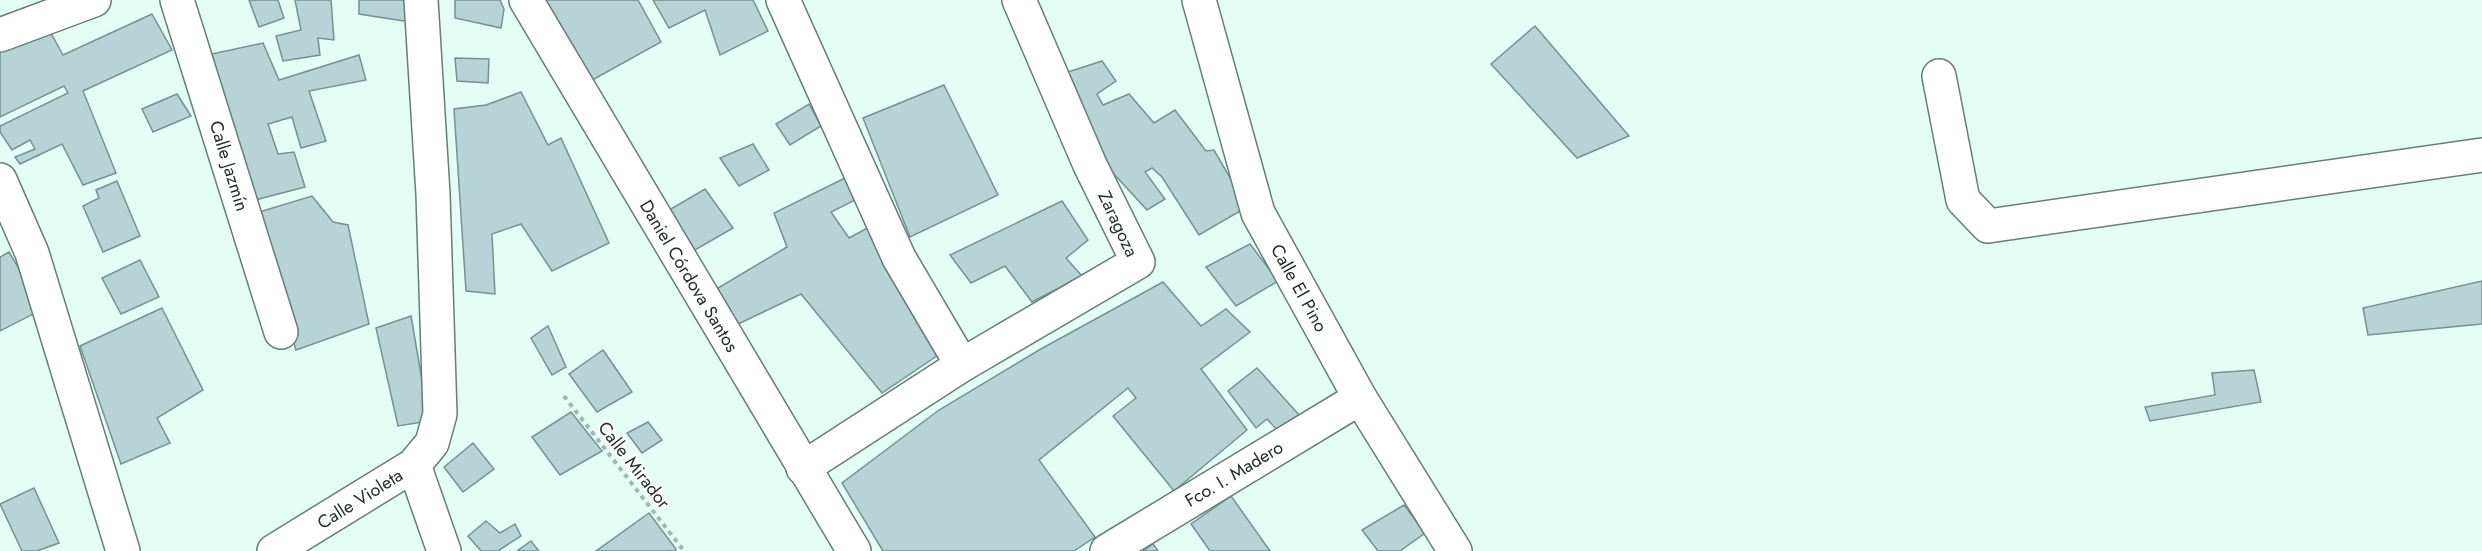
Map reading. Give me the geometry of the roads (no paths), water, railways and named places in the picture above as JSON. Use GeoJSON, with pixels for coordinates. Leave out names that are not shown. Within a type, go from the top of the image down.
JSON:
{"type":"FeatureCollection","features":[{"type":"Feature","properties":{"kind":"street"},"geometry":{"type":"LineString","coordinates":[[0,35],[94,0]]}},
{"type":"Feature","properties":{"kind":"street","name":"Calle Jazmín"},"geometry":{"type":"LineString","coordinates":[[177,0],[281,332]]}},
{"type":"Feature","properties":{"kind":"street"},"geometry":{"type":"LineString","coordinates":[[421,0],[433,194],[440,414],[432,443],[414,465],[444,551]]}},
{"type":"Feature","properties":{"kind":"street","name":"Daniel Córdova Santos"},"geometry":{"type":"LineString","coordinates":[[526,0],[854,551]]}},
{"type":"Feature","properties":{"kind":"street"},"geometry":{"type":"LineString","coordinates":[[783,0],[899,258],[962,365]]}},
{"type":"Feature","properties":{"kind":"street","name":"Zaragoza"},"geometry":{"type":"LineString","coordinates":[[803,468],[962,365],[1138,262],[1090,165],[1019,0]]}},
{"type":"Feature","properties":{"kind":"street","name":"Calle El Pino"},"geometry":{"type":"LineString","coordinates":[[1200,0],[1258,213],[1360,398],[1455,551]]}},
{"type":"Feature","properties":{"kind":"street"},"geometry":{"type":"LineString","coordinates":[[1939,76],[1963,200],[1988,226],[2482,155]]}},
{"type":"Feature","properties":{"kind":"street"},"geometry":{"type":"LineString","coordinates":[[0,180],[32,253],[123,551]]}},
{"type":"Feature","properties":{"kind":"street","name":"Fco. I. Madero"},"geometry":{"type":"LineString","coordinates":[[1107,551],[1360,398]]}},
{"type":"Feature","properties":{"kind":"street","name":"Calle Violeta"},"geometry":{"type":"LineString","coordinates":[[274,551],[414,465]]}}]}
